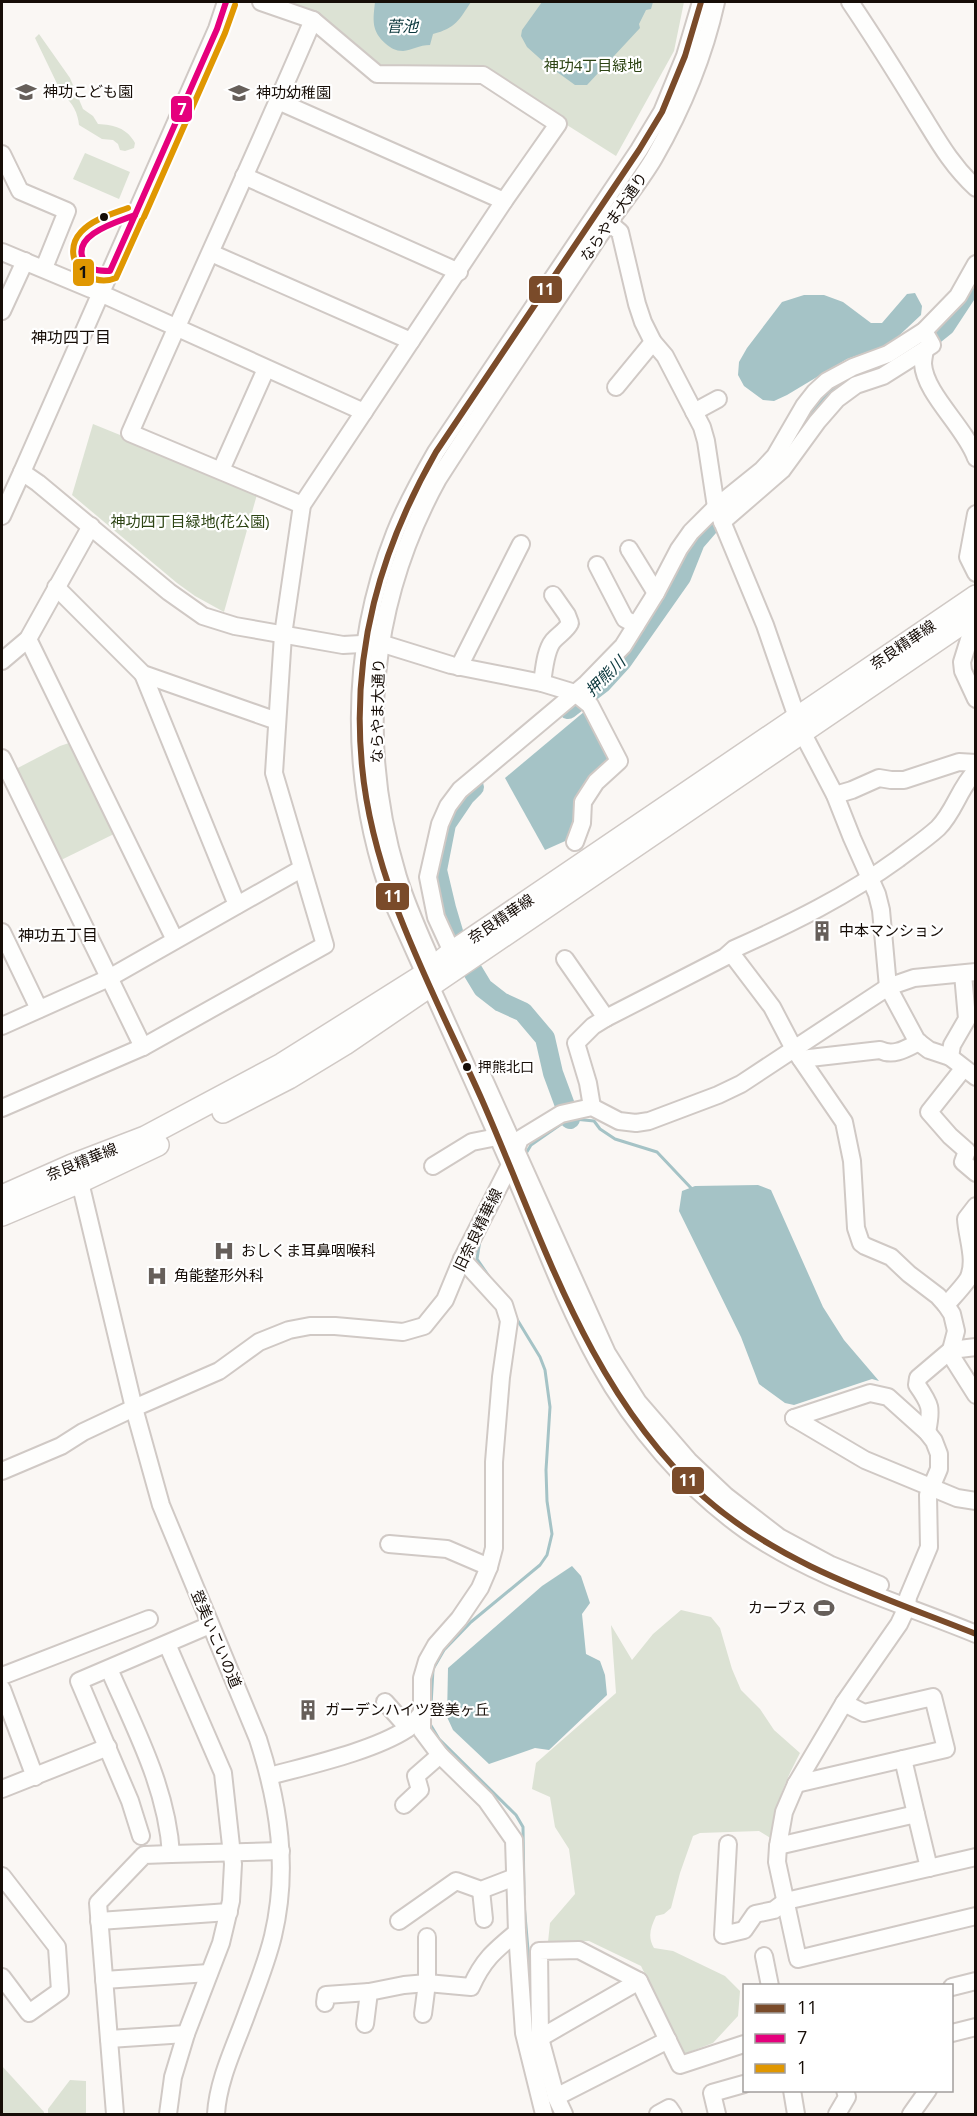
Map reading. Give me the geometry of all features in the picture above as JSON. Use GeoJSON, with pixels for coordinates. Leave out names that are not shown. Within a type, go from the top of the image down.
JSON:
{"type":"FeatureCollection","features":[{"type":"Feature","properties":{"kind":"main road","name":"奈良精華線"},"geometry":{"type":"LineString","coordinates":[[800,725],[975,596]]}},
{"type":"Feature","properties":{"kind":"main road","name":"奈良精華線"},"geometry":{"type":"LineString","coordinates":[[2,1196],[147,1151],[289,1078],[345,1044],[463,952],[800,725],[972,616]]}},
{"type":"Feature","properties":{"kind":"main road","name":"奈良精華線"},"geometry":{"type":"LineString","coordinates":[[2,1215],[76,1173]]}},
{"type":"Feature","properties":{"kind":"street"},"geometry":{"type":"LineString","coordinates":[[2,516],[217,29],[226,2]]}},
{"type":"Feature","properties":{"kind":"street"},"geometry":{"type":"LineString","coordinates":[[2,1108],[143,1047],[325,945],[274,773],[283,635],[302,505],[459,272],[504,201],[558,124],[483,75],[377,74],[313,20],[261,2]]}},
{"type":"Feature","properties":{"kind":"street","name":"ならやま大通り"},"geometry":{"type":"LineString","coordinates":[[603,217],[627,170],[662,112],[685,56],[701,2]]}},
{"type":"Feature","properties":{"kind":"street","name":"ならやま大通り"},"geometry":{"type":"LineString","coordinates":[[716,2],[700,58],[676,117],[653,159],[603,217],[436,452],[395,533],[380,576],[372,644],[361,677],[360,734],[369,825],[390,895],[432,977],[513,1158],[568,1303],[598,1363],[624,1404],[683,1476],[724,1513],[797,1562],[835,1580],[908,1602],[975,1626]]}},
{"type":"Feature","properties":{"kind":"street"},"geometry":{"type":"LineString","coordinates":[[850,2],[942,150],[975,188]]}},
{"type":"Feature","properties":{"kind":"street"},"geometry":{"type":"LineString","coordinates":[[302,505],[130,433],[313,20]]}},
{"type":"Feature","properties":{"kind":"street"},"geometry":{"type":"LineString","coordinates":[[278,101],[504,201]]}},
{"type":"Feature","properties":{"kind":"street"},"geometry":{"type":"LineString","coordinates":[[2,154],[20,191],[67,211],[44,268]]}},
{"type":"Feature","properties":{"kind":"street"},"geometry":{"type":"LineString","coordinates":[[244,176],[459,272]]}},
{"type":"Feature","properties":{"kind":"street"},"geometry":{"type":"LineString","coordinates":[[603,217],[620,231],[643,322],[653,342],[665,356],[702,426],[719,514],[765,625],[800,725],[836,795],[871,879],[881,909],[885,974],[888,987],[919,1042],[929,1050],[951,1057],[969,1073],[928,1112],[967,1151],[963,1162],[975,1173]]}},
{"type":"Feature","properties":{"kind":"street"},"geometry":{"type":"LineString","coordinates":[[2,252],[44,268],[364,412]]}},
{"type":"Feature","properties":{"kind":"street"},"geometry":{"type":"LineString","coordinates":[[211,253],[411,341]]}},
{"type":"Feature","properties":{"kind":"street"},"geometry":{"type":"LineString","coordinates":[[2,311],[25,261]]}},
{"type":"Feature","properties":{"kind":"street"},"geometry":{"type":"LineString","coordinates":[[463,952],[436,917],[428,877],[440,824],[448,806],[460,790],[531,732],[602,669],[623,646],[691,532],[782,470],[837,399],[856,385],[883,376],[926,341],[958,296],[975,264]]}},
{"type":"Feature","properties":{"kind":"street"},"geometry":{"type":"LineString","coordinates":[[926,341],[923,365],[929,385],[965,436],[975,458]]}},
{"type":"Feature","properties":{"kind":"street"},"geometry":{"type":"LineString","coordinates":[[616,387],[653,342]]}},
{"type":"Feature","properties":{"kind":"street"},"geometry":{"type":"LineString","coordinates":[[221,470],[266,369]]}},
{"type":"Feature","properties":{"kind":"street"},"geometry":{"type":"LineString","coordinates":[[694,411],[718,399]]}},
{"type":"Feature","properties":{"kind":"street"},"geometry":{"type":"LineString","coordinates":[[22,472],[91,526],[169,592],[203,616],[235,626],[343,645],[372,644],[459,667],[542,683],[575,693],[590,705],[619,761],[596,782],[583,802],[582,823],[575,842]]}},
{"type":"Feature","properties":{"kind":"street"},"geometry":{"type":"LineString","coordinates":[[975,514],[968,557],[975,573]]}},
{"type":"Feature","properties":{"kind":"street"},"geometry":{"type":"LineString","coordinates":[[2,661],[27,639],[91,526]]}},
{"type":"Feature","properties":{"kind":"street"},"geometry":{"type":"LineString","coordinates":[[459,667],[521,544]]}},
{"type":"Feature","properties":{"kind":"street"},"geometry":{"type":"LineString","coordinates":[[629,549],[656,593]]}},
{"type":"Feature","properties":{"kind":"street"},"geometry":{"type":"LineString","coordinates":[[597,565],[625,619],[636,625]]}},
{"type":"Feature","properties":{"kind":"street"},"geometry":{"type":"LineString","coordinates":[[56,587],[143,674],[237,905]]}},
{"type":"Feature","properties":{"kind":"street"},"geometry":{"type":"LineString","coordinates":[[542,683],[553,641],[567,629],[570,623],[553,595]]}},
{"type":"Feature","properties":{"kind":"street"},"geometry":{"type":"LineString","coordinates":[[972,616],[971,633],[962,662],[963,671],[975,699]]}},
{"type":"Feature","properties":{"kind":"street"},"geometry":{"type":"LineString","coordinates":[[27,639],[175,940]]}},
{"type":"Feature","properties":{"kind":"street"},"geometry":{"type":"LineString","coordinates":[[143,674],[277,721]]}},
{"type":"Feature","properties":{"kind":"street"},"geometry":{"type":"LineString","coordinates":[[2,758],[143,1047]]}},
{"type":"Feature","properties":{"kind":"street"},"geometry":{"type":"LineString","coordinates":[[836,795],[879,778],[904,780],[959,762],[975,763]]}},
{"type":"Feature","properties":{"kind":"street"},"geometry":{"type":"LineString","coordinates":[[951,1057],[952,1045],[967,1019],[969,973],[914,978],[888,987],[797,1054],[718,1095],[649,1121],[636,1123],[619,1121],[592,1107],[588,1083],[576,1043],[593,1026],[606,1018],[731,953],[734,949],[802,918],[871,879],[938,828],[953,811],[960,790],[975,771]]}},
{"type":"Feature","properties":{"kind":"street"},"geometry":{"type":"LineString","coordinates":[[2,1026],[109,978],[301,868]]}},
{"type":"Feature","properties":{"kind":"street"},"geometry":{"type":"LineString","coordinates":[[2,932],[39,1009]]}},
{"type":"Feature","properties":{"kind":"street"},"geometry":{"type":"LineString","coordinates":[[731,953],[771,1007],[797,1054],[844,1122],[852,1161],[856,1228],[861,1243],[891,1257],[946,1305],[952,1314],[956,1331],[951,1357],[975,1395]]}},
{"type":"Feature","properties":{"kind":"street"},"geometry":{"type":"LineString","coordinates":[[565,959],[606,1018]]}},
{"type":"Feature","properties":{"kind":"street","name":"ならやま大通り"},"geometry":{"type":"LineString","coordinates":[[432,977],[497,1137],[513,1158]]}},
{"type":"Feature","properties":{"kind":"street"},"geometry":{"type":"LineString","coordinates":[[797,1054],[880,1050],[889,1053],[898,1052],[919,1042]]}},
{"type":"Feature","properties":{"kind":"street","name":"旧奈良精華線"},"geometry":{"type":"LineString","coordinates":[[2,1471],[61,1446],[83,1432],[219,1371],[259,1342],[289,1330],[310,1326],[335,1326],[403,1332],[424,1326],[445,1300],[462,1259],[513,1158],[520,1139],[561,1114],[592,1107]]}},
{"type":"Feature","properties":{"kind":"street"},"geometry":{"type":"LineString","coordinates":[[433,1166],[472,1142],[497,1137]]}},
{"type":"Feature","properties":{"kind":"street","name":"登美いこいの道"},"geometry":{"type":"LineString","coordinates":[[76,1173],[134,1408],[161,1505],[258,1738],[277,1808],[281,1851],[280,1888],[273,1935],[219,2090],[216,2115]]}},
{"type":"Feature","properties":{"kind":"street"},"geometry":{"type":"LineString","coordinates":[[946,1305],[969,1278],[972,1255],[966,1219],[975,1206]]}},
{"type":"Feature","properties":{"kind":"street"},"geometry":{"type":"LineString","coordinates":[[462,1259],[504,1305],[509,1321],[500,1388],[494,1462],[494,1548],[480,1588],[465,1612],[436,1645],[427,1660],[422,1678],[422,1731],[440,1755],[486,1800],[514,1840],[524,2032],[544,2115]]}},
{"type":"Feature","properties":{"kind":"street"},"geometry":{"type":"LineString","coordinates":[[927,1432],[931,1411],[925,1396],[917,1385],[918,1378],[951,1350],[975,1347]]}},
{"type":"Feature","properties":{"kind":"street"},"geometry":{"type":"LineString","coordinates":[[975,1501],[957,1498],[930,1488],[865,1460],[794,1418],[870,1393],[888,1397],[927,1432],[939,1454],[939,1469],[930,1488],[928,1494],[929,1547],[899,1624],[844,1702],[796,1784],[784,1812],[777,1862],[798,1959],[975,1916]]}},
{"type":"Feature","properties":{"kind":"street"},"geometry":{"type":"LineString","coordinates":[[389,1544],[447,1549],[489,1567]]}},
{"type":"Feature","properties":{"kind":"street","name":"ならやま大通り"},"geometry":{"type":"LineString","coordinates":[[908,1602],[975,1635]]}},
{"type":"Feature","properties":{"kind":"street"},"geometry":{"type":"LineString","coordinates":[[2,1676],[149,1619]]}},
{"type":"Feature","properties":{"kind":"street"},"geometry":{"type":"LineString","coordinates":[[141,1836],[130,1801],[79,1681],[210,1625]]}},
{"type":"Feature","properties":{"kind":"street"},"geometry":{"type":"LineString","coordinates":[[167,1644],[223,1773],[233,1852],[229,1912],[221,1943],[186,2034],[173,2077],[168,2115]]}},
{"type":"Feature","properties":{"kind":"street"},"geometry":{"type":"LineString","coordinates":[[109,1669],[160,1790],[167,1816],[171,1854]]}},
{"type":"Feature","properties":{"kind":"street"},"geometry":{"type":"LineString","coordinates":[[2,1689],[35,1777]]}},
{"type":"Feature","properties":{"kind":"street"},"geometry":{"type":"LineString","coordinates":[[796,1784],[946,1749],[933,1697],[864,1713],[844,1702]]}},
{"type":"Feature","properties":{"kind":"street"},"geometry":{"type":"LineString","coordinates":[[385,1702],[408,1728]]}},
{"type":"Feature","properties":{"kind":"street"},"geometry":{"type":"LineString","coordinates":[[270,1776],[360,1749],[408,1728],[423,1712]]}},
{"type":"Feature","properties":{"kind":"street"},"geometry":{"type":"LineString","coordinates":[[2,1789],[108,1747]]}},
{"type":"Feature","properties":{"kind":"street"},"geometry":{"type":"LineString","coordinates":[[404,1805],[420,1791],[416,1776],[440,1755]]}},
{"type":"Feature","properties":{"kind":"street"},"geometry":{"type":"LineString","coordinates":[[903,1759],[929,1868]]}},
{"type":"Feature","properties":{"kind":"street"},"geometry":{"type":"LineString","coordinates":[[778,1846],[916,1814]]}},
{"type":"Feature","properties":{"kind":"street"},"geometry":{"type":"LineString","coordinates":[[728,1844],[723,1935],[744,1930],[755,1914],[774,1910],[786,1901],[975,1857]]}},
{"type":"Feature","properties":{"kind":"street"},"geometry":{"type":"LineString","coordinates":[[115,2115],[98,1903],[144,1855],[281,1851]]}},
{"type":"Feature","properties":{"kind":"street"},"geometry":{"type":"LineString","coordinates":[[2,1875],[57,1947],[60,1991],[29,2013],[2,1977]]}},
{"type":"Feature","properties":{"kind":"street"},"geometry":{"type":"LineString","coordinates":[[399,1921],[456,1881],[481,1890],[515,1877]]}},
{"type":"Feature","properties":{"kind":"street"},"geometry":{"type":"LineString","coordinates":[[481,1890],[484,1919]]}},
{"type":"Feature","properties":{"kind":"street"},"geometry":{"type":"LineString","coordinates":[[99,1921],[229,1912]]}},
{"type":"Feature","properties":{"kind":"street"},"geometry":{"type":"LineString","coordinates":[[325,2003],[326,1995],[369,1992],[404,1985],[427,1983],[471,1987],[480,1967],[495,1950],[517,1932]]}},
{"type":"Feature","properties":{"kind":"street"},"geometry":{"type":"LineString","coordinates":[[423,2014],[427,1983],[427,1937]]}},
{"type":"Feature","properties":{"kind":"street"},"geometry":{"type":"LineString","coordinates":[[564,2115],[556,2097],[540,2038],[539,1951],[579,1950],[639,1981],[680,2065],[743,2044]]}},
{"type":"Feature","properties":{"kind":"street"},"geometry":{"type":"LineString","coordinates":[[764,1956],[770,1984]]}},
{"type":"Feature","properties":{"kind":"street"},"geometry":{"type":"LineString","coordinates":[[104,1980],[209,1973]]}},
{"type":"Feature","properties":{"kind":"street"},"geometry":{"type":"LineString","coordinates":[[540,2038],[639,1981]]}},
{"type":"Feature","properties":{"kind":"street"},"geometry":{"type":"LineString","coordinates":[[953,1986],[975,1981]]}},
{"type":"Feature","properties":{"kind":"street"},"geometry":{"type":"LineString","coordinates":[[365,2024],[369,1992]]}},
{"type":"Feature","properties":{"kind":"street"},"geometry":{"type":"LineString","coordinates":[[953,2032],[975,2027]]}},
{"type":"Feature","properties":{"kind":"street"},"geometry":{"type":"LineString","coordinates":[[109,2039],[186,2034]]}},
{"type":"Feature","properties":{"kind":"street"},"geometry":{"type":"LineString","coordinates":[[556,2097],[668,2040]]}},
{"type":"Feature","properties":{"kind":"street"},"geometry":{"type":"LineString","coordinates":[[717,2115],[712,2093],[743,2084]]}},
{"type":"Feature","properties":{"kind":"street"},"geometry":{"type":"LineString","coordinates":[[792,2092],[796,2115]]}},
{"type":"Feature","properties":{"kind":"street"},"geometry":{"type":"LineString","coordinates":[[837,2115],[847,2097],[845,2092]]}},
{"type":"Feature","properties":{"kind":"street"},"geometry":{"type":"LineString","coordinates":[[911,2115],[927,2092]]}},
{"type":"Feature","properties":{"kind":"street"},"geometry":{"type":"LineString","coordinates":[[658,2115],[669,2108],[673,2115]]}},
{"type":"Feature","properties":{"kind":"green space","name":"神功4丁目緑地"},"geometry":{"type":"Polygon","coordinates":[[[285,2],[684,2],[674,51],[616,156],[483,72],[380,70],[314,12],[285,2]]]}},
{"type":"Feature","properties":{"kind":"green space"},"geometry":{"type":"Polygon","coordinates":[[[39,34],[70,78],[83,109],[93,116],[98,124],[115,126],[128,134],[135,143],[134,148],[120,150],[118,144],[113,140],[102,139],[79,125],[74,109],[63,96],[35,38],[39,34]]]}},
{"type":"Feature","properties":{"kind":"green space"},"geometry":{"type":"Polygon","coordinates":[[[85,153],[130,172],[119,199],[73,179],[85,153]]]}},
{"type":"Feature","properties":{"kind":"green space","name":"神功四丁目緑地(花公園)"},"geometry":{"type":"Polygon","coordinates":[[[93,424],[258,491],[224,612],[177,583],[72,495],[93,424]]]}},
{"type":"Feature","properties":{"kind":"green space"},"geometry":{"type":"Polygon","coordinates":[[[69,743],[114,834],[57,862],[12,771],[69,743]]]}},
{"type":"Feature","properties":{"kind":"green space"},"geometry":{"type":"Polygon","coordinates":[[[681,1610],[711,1617],[720,1628],[741,1690],[760,1709],[774,1730],[800,1753],[781,1795],[775,1815],[772,1839],[759,1831],[700,1833],[693,1836],[671,1908],[664,1914],[656,1916],[650,1932],[654,1948],[673,1951],[725,1976],[740,1991],[738,2016],[713,2043],[684,2054],[641,1966],[589,1941],[548,1942],[550,1923],[575,1894],[569,1849],[555,1827],[550,1797],[532,1789],[536,1763],[616,1693],[611,1625],[632,1660],[653,1634],[681,1610]]]}},
{"type":"Feature","properties":{"kind":"green space"},"geometry":{"type":"Polygon","coordinates":[[[2,2066],[44,2112],[44,2114],[2,2114],[2,2066]]]}},
{"type":"Feature","properties":{"kind":"green space"},"geometry":{"type":"Polygon","coordinates":[[[70,2080],[86,2081],[86,2114],[48,2114],[48,2109],[70,2080]]]}},
{"type":"Feature","properties":{"kind":"water","name":"菅池"},"geometry":{"type":"Polygon","coordinates":[[[375,2],[471,2],[456,23],[433,34],[430,45],[403,51],[391,48],[375,30],[375,2]]]}},
{"type":"Feature","properties":{"kind":"water"},"geometry":{"type":"Polygon","coordinates":[[[542,2],[653,2],[651,9],[646,10],[639,24],[640,28],[587,85],[575,85],[527,47],[521,36],[522,30],[542,2]]]}},
{"type":"Feature","properties":{"kind":"water"},"geometry":{"type":"Polygon","coordinates":[[[915,293],[922,306],[921,315],[890,344],[847,359],[787,395],[774,401],[763,400],[744,386],[738,375],[739,362],[747,348],[782,302],[804,295],[824,295],[843,302],[871,323],[882,323],[907,294],[915,293]]]}},
{"type":"Feature","properties":{"kind":"water"},"geometry":{"type":"Polygon","coordinates":[[[585,711],[612,759],[572,838],[545,850],[505,778],[585,711]]]}},
{"type":"Feature","properties":{"kind":"water"},"geometry":{"type":"Polygon","coordinates":[[[758,1185],[771,1190],[823,1307],[844,1340],[879,1381],[872,1379],[794,1405],[785,1403],[759,1384],[741,1337],[679,1211],[682,1191],[695,1186],[758,1185]]]}},
{"type":"Feature","properties":{"kind":"water"},"geometry":{"type":"Polygon","coordinates":[[[572,1566],[581,1576],[590,1603],[582,1614],[586,1654],[600,1661],[605,1675],[607,1695],[549,1750],[535,1748],[489,1764],[453,1730],[447,1717],[448,1668],[542,1586],[572,1566]]]}},
{"type":"Feature","properties":{"kind":"waterway","name":"押熊川"},"geometry":{"type":"LineString","coordinates":[[915,350],[945,326],[970,288]]}},
{"type":"Feature","properties":{"kind":"waterway","name":"押熊川"},"geometry":{"type":"LineString","coordinates":[[793,446],[822,395],[852,377],[889,365]]}},
{"type":"Feature","properties":{"kind":"waterway","name":"押熊川"},"geometry":{"type":"LineString","coordinates":[[568,709],[602,683],[622,661],[681,577],[695,542],[729,506]]}},
{"type":"Feature","properties":{"kind":"waterway","name":"押熊川"},"geometry":{"type":"LineString","coordinates":[[474,787],[446,824],[437,870],[446,908],[457,945],[483,988],[501,1002],[523,1012],[545,1038],[553,1073],[570,1119]]}},
{"type":"Feature","properties":{"kind":"waterway"},"geometry":{"type":"LineString","coordinates":[[574,1119],[594,1121],[600,1129],[615,1139],[657,1152],[691,1188]]}},
{"type":"Feature","properties":{"kind":"waterway"},"geometry":{"type":"LineString","coordinates":[[525,1155],[531,1145],[567,1120]]}},
{"type":"Feature","properties":{"kind":"waterway"},"geometry":{"type":"LineString","coordinates":[[480,1240],[477,1259],[490,1278]]}},
{"type":"Feature","properties":{"kind":"waterway"},"geometry":{"type":"LineString","coordinates":[[515,1316],[540,1357],[545,1370],[550,1407],[546,1470],[547,1501],[552,1534],[547,1555],[540,1565],[471,1622],[444,1650],[433,1669],[430,1724],[439,1739],[516,1815],[523,1827],[524,1895]]}},
{"type":"Feature","properties":{"kind":"waterway"},"geometry":{"type":"LineString","coordinates":[[524,1904],[531,1984]]}},
{"type":"Feature","properties":{"kind":"transit line","name":"7"},"geometry":{"type":"LineString","coordinates":[[135,215],[217,29],[226,2]]}},
{"type":"Feature","properties":{"kind":"transit line","name":"11"},"geometry":{"type":"LineString","coordinates":[[701,2],[685,56],[662,112],[639,150],[436,452],[399,526],[374,603],[361,683],[362,766],[368,810],[392,895],[408,937],[482,1100],[548,1259],[599,1362],[629,1410],[664,1455],[704,1497],[734,1521],[766,1542],[834,1577],[976,1634]]}},
{"type":"Feature","properties":{"kind":"transit line","name":"1"},"geometry":{"type":"LineString","coordinates":[[144,217],[225,33],[235,5]]}},
{"type":"Feature","properties":{"kind":"transit line","name":"1"},"geometry":{"type":"LineString","coordinates":[[128,208],[91,224],[75,241],[73,251],[75,260],[86,275],[95,279],[116,278],[142,220]]}},
{"type":"Feature","properties":{"kind":"transit line","name":"7"},"geometry":{"type":"LineString","coordinates":[[135,215],[110,271],[89,267],[81,252],[89,237],[107,226],[135,215]]}},
{"type":"Feature","properties":{"kind":"place","name":"神功こども園"},"geometry":{"type":"Point","coordinates":[26,92]}},
{"type":"Feature","properties":{"kind":"place","name":"神功幼稚園"},"geometry":{"type":"Point","coordinates":[239,93]}},
{"type":"Feature","properties":{"kind":"place","name":"中本マンション"},"geometry":{"type":"Point","coordinates":[822,931]}},
{"type":"Feature","properties":{"kind":"place","name":"押熊北口"},"geometry":{"type":"Point","coordinates":[467,1067]}},
{"type":"Feature","properties":{"kind":"place","name":"おしくま耳鼻咽喉科"},"geometry":{"type":"Point","coordinates":[224,1251]}},
{"type":"Feature","properties":{"kind":"place","name":"角能整形外科"},"geometry":{"type":"Point","coordinates":[157,1276]}},
{"type":"Feature","properties":{"kind":"place","name":"カーブス"},"geometry":{"type":"Point","coordinates":[824,1608]}},
{"type":"Feature","properties":{"kind":"place","name":"ガーデンハイツ登美ヶ丘"},"geometry":{"type":"Point","coordinates":[308,1710]}},
{"type":"Feature","properties":{"kind":"district","name":"神功四丁目"},"geometry":{"type":"Point","coordinates":[71,337]}},
{"type":"Feature","properties":{"kind":"district","name":"神功五丁目"},"geometry":{"type":"Point","coordinates":[58,935]}}]}
